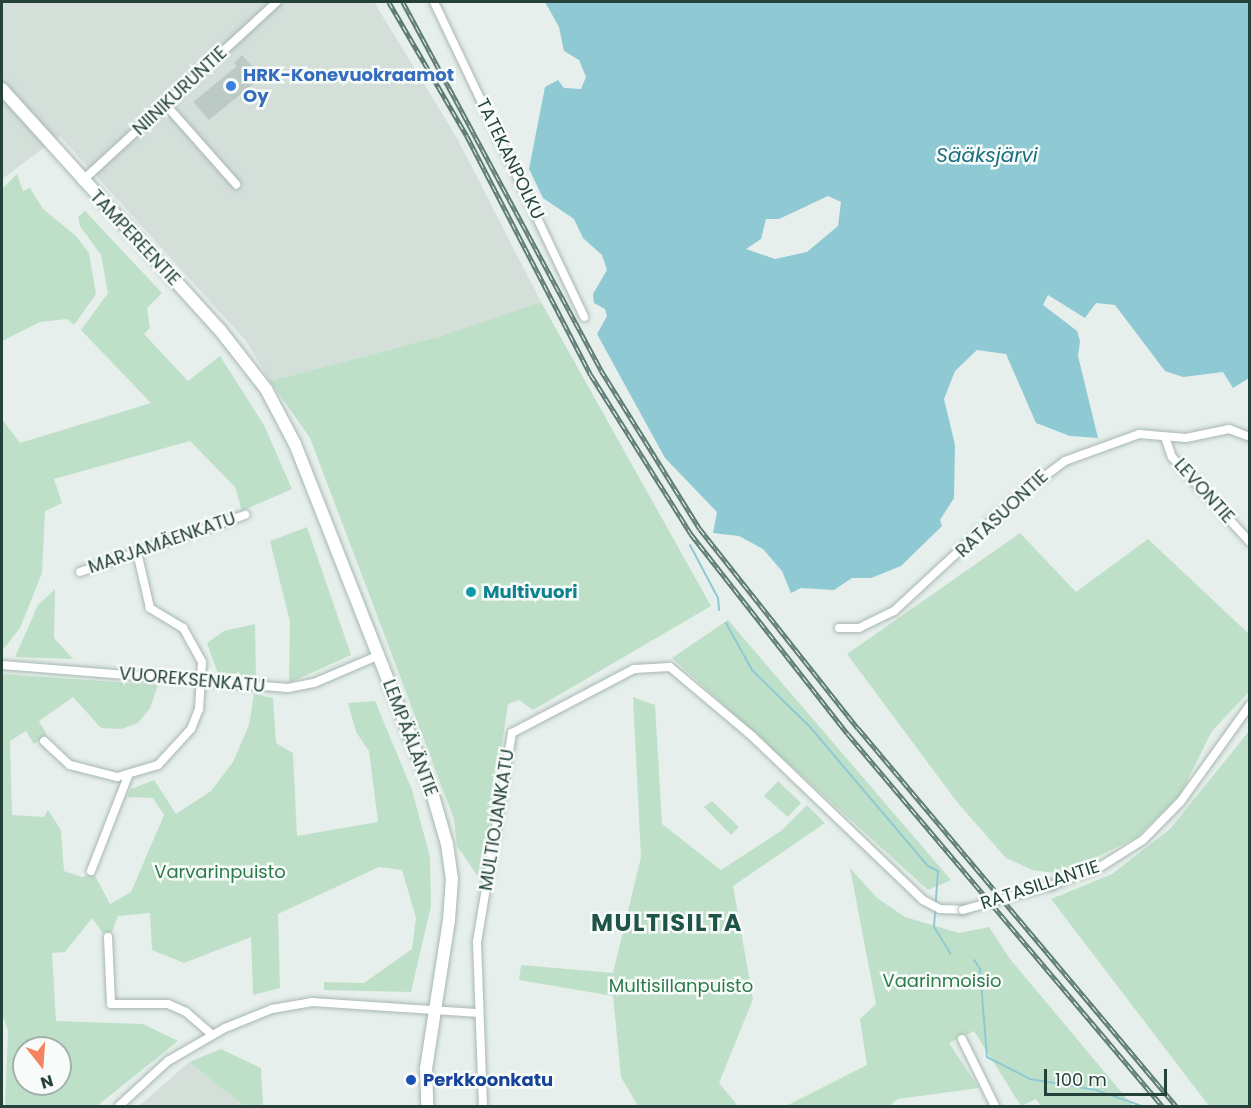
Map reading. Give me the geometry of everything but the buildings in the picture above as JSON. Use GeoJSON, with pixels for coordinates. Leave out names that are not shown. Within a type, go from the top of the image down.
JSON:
{"type":"FeatureCollection","features":[{"type":"Feature","properties":{"kind":"main road","name":"TAMPEREENTIE"},"geometry":{"type":"LineString","coordinates":[[2,89],[82,181],[220,330],[266,389]]}},
{"type":"Feature","properties":{"kind":"main road","name":"LEMPÄÄLÄNTIE"},"geometry":{"type":"LineString","coordinates":[[266,389],[295,444],[431,789],[451,862],[449,920],[434,1009],[427,1107]]}},
{"type":"Feature","properties":{"kind":"street","name":"NIINIKURUNTIE"},"geometry":{"type":"LineString","coordinates":[[82,181],[278,2]]}},
{"type":"Feature","properties":{"kind":"street","name":"TATEKANPOLKU"},"geometry":{"type":"LineString","coordinates":[[434,2],[584,317]]}},
{"type":"Feature","properties":{"kind":"street"},"geometry":{"type":"LineString","coordinates":[[166,105],[236,184]]}},
{"type":"Feature","properties":{"kind":"street","name":"RATASUONTIE"},"geometry":{"type":"LineString","coordinates":[[839,628],[858,628],[894,611],[1053,467],[1139,434],[1186,438],[1229,429],[1250,437]]}},
{"type":"Feature","properties":{"kind":"street","name":"LEVONTIE"},"geometry":{"type":"LineString","coordinates":[[1165,437],[1172,457],[1250,542]]}},
{"type":"Feature","properties":{"kind":"street","name":"MARJAMÄENKATU"},"geometry":{"type":"LineString","coordinates":[[80,572],[244,515]]}},
{"type":"Feature","properties":{"kind":"street"},"geometry":{"type":"LineString","coordinates":[[44,741],[64,760],[87,772],[128,776],[158,765],[182,744],[196,718],[204,681],[200,654],[189,635],[150,608],[137,552]]}},
{"type":"Feature","properties":{"kind":"street","name":"VUOREKSENKATU"},"geometry":{"type":"LineString","coordinates":[[2,665],[296,687],[377,656]]}},
{"type":"Feature","properties":{"kind":"street","name":"MULTIOJANKATU"},"geometry":{"type":"LineString","coordinates":[[483,1107],[476,1013],[477,942],[512,733],[634,669],[670,667],[752,736],[856,839]]}},
{"type":"Feature","properties":{"kind":"street","name":"RATASILLANTIE"},"geometry":{"type":"LineString","coordinates":[[856,839],[922,900],[940,909],[963,910],[1052,885],[1100,867],[1143,840],[1182,801],[1223,736],[1250,705]]}},
{"type":"Feature","properties":{"kind":"street"},"geometry":{"type":"LineString","coordinates":[[91,871],[128,776]]}},
{"type":"Feature","properties":{"kind":"street"},"geometry":{"type":"LineString","coordinates":[[108,937],[111,1004],[168,1004],[186,1012],[212,1035]]}},
{"type":"Feature","properties":{"kind":"street"},"geometry":{"type":"LineString","coordinates":[[119,1107],[168,1061],[245,1018],[302,1003],[476,1013]]}},
{"type":"Feature","properties":{"kind":"street"},"geometry":{"type":"LineString","coordinates":[[962,1040],[995,1107]]}},
{"type":"Feature","properties":{"kind":"shaded area"},"geometry":{"type":"Polygon","coordinates":[[[2,2],[374,2],[457,138],[541,302],[438,337],[270,381],[246,341],[60,136],[2,179],[2,2]]]}},
{"type":"Feature","properties":{"kind":"shaded area"},"geometry":{"type":"Polygon","coordinates":[[[189,1062],[244,1106],[139,1106],[189,1062]]]}},
{"type":"Feature","properties":{"kind":"green space"},"geometry":{"type":"Polygon","coordinates":[[[17,174],[23,191],[30,188],[43,209],[76,236],[89,253],[96,294],[74,325],[67,319],[40,322],[2,341],[2,189],[17,174]]]}},
{"type":"Feature","properties":{"kind":"green space"},"geometry":{"type":"Polygon","coordinates":[[[85,211],[162,293],[147,308],[150,328],[144,334],[188,381],[220,356],[264,425],[292,489],[242,511],[235,487],[190,441],[54,479],[62,503],[45,511],[42,573],[20,628],[2,651],[2,419],[20,443],[151,403],[81,330],[108,293],[101,255],[80,226],[78,217],[85,211]]]}},
{"type":"Feature","properties":{"kind":"green space"},"geometry":{"type":"Polygon","coordinates":[[[541,302],[711,606],[533,710],[519,700],[508,704],[481,881],[457,846],[454,819],[310,438],[270,381],[438,337],[541,302]]]}},
{"type":"Feature","properties":{"kind":"green space"},"geometry":{"type":"Polygon","coordinates":[[[307,527],[351,655],[289,683],[290,622],[270,541],[307,527]]]}},
{"type":"Feature","properties":{"kind":"green space"},"geometry":{"type":"Polygon","coordinates":[[[1020,533],[1076,592],[1148,539],[1249,634],[1249,692],[1212,731],[1180,795],[1137,837],[1063,874],[1032,870],[1006,858],[957,802],[847,654],[1020,533]]]}},
{"type":"Feature","properties":{"kind":"green space"},"geometry":{"type":"Polygon","coordinates":[[[55,589],[54,638],[73,659],[15,657],[38,605],[55,589]]]}},
{"type":"Feature","properties":{"kind":"green space"},"geometry":{"type":"Polygon","coordinates":[[[728,620],[951,880],[928,890],[672,658],[728,620]]]}},
{"type":"Feature","properties":{"kind":"green space"},"geometry":{"type":"Polygon","coordinates":[[[255,624],[256,678],[218,674],[207,643],[224,631],[255,624]]]}},
{"type":"Feature","properties":{"kind":"green space","name":"Varvarinpuisto"},"geometry":{"type":"Polygon","coordinates":[[[2,674],[158,685],[150,708],[138,723],[121,729],[101,728],[73,697],[39,721],[47,735],[34,744],[26,731],[10,741],[12,815],[44,817],[48,810],[61,830],[64,871],[82,877],[94,874],[110,904],[131,892],[164,815],[153,798],[127,797],[131,789],[154,780],[176,814],[211,791],[233,762],[249,725],[254,694],[273,698],[276,743],[293,753],[297,836],[378,822],[369,751],[356,732],[348,703],[375,701],[412,790],[430,857],[431,906],[411,992],[324,990],[324,982],[364,983],[412,949],[416,918],[402,870],[379,867],[278,914],[280,988],[253,995],[251,937],[184,963],[152,950],[150,913],[118,916],[112,932],[103,933],[92,918],[65,952],[52,953],[56,1021],[143,1024],[178,1041],[97,1106],[5,1106],[8,1031],[2,1013],[2,674]]]}},
{"type":"Feature","properties":{"kind":"green space","name":"Multisillanpuisto"},"geometry":{"type":"Polygon","coordinates":[[[633,697],[655,705],[662,824],[721,870],[781,831],[807,805],[825,823],[733,886],[753,999],[719,1083],[738,1106],[638,1106],[621,1077],[613,996],[519,980],[521,965],[613,973],[641,857],[633,697]]]}},
{"type":"Feature","properties":{"kind":"green space"},"geometry":{"type":"Polygon","coordinates":[[[1249,731],[1249,1106],[1209,1106],[1051,899],[1112,874],[1170,829],[1249,731]]]}},
{"type":"Feature","properties":{"kind":"green space"},"geometry":{"type":"Polygon","coordinates":[[[778,781],[801,803],[788,817],[764,796],[778,781]]]}},
{"type":"Feature","properties":{"kind":"green space"},"geometry":{"type":"Polygon","coordinates":[[[712,801],[739,827],[731,835],[704,807],[712,801]]]}},
{"type":"Feature","properties":{"kind":"green space","name":"Vaarinmoisio"},"geometry":{"type":"Polygon","coordinates":[[[850,868],[877,898],[905,917],[959,933],[989,927],[1010,959],[1133,1106],[1041,1106],[1036,1099],[1021,1106],[974,1031],[949,1043],[979,1088],[898,1099],[889,1106],[786,1106],[867,1065],[860,1019],[876,1004],[850,868]]]}},
{"type":"Feature","properties":{"kind":"green space"},"geometry":{"type":"Polygon","coordinates":[[[221,1049],[261,1068],[263,1106],[244,1106],[189,1062],[221,1049]]]}},
{"type":"Feature","properties":{"kind":"water","name":"Sääksjärvi"},"geometry":{"type":"Polygon","coordinates":[[[545,2],[1249,2],[1249,378],[1233,388],[1223,372],[1183,377],[1165,371],[1115,305],[1096,303],[1085,318],[1048,295],[1043,305],[1077,331],[1080,341],[1078,356],[1098,438],[1070,436],[1036,423],[1006,354],[977,350],[955,371],[944,399],[955,445],[954,498],[940,520],[942,526],[901,566],[871,578],[852,578],[834,590],[801,588],[791,593],[782,571],[763,549],[739,536],[713,533],[717,512],[665,458],[597,334],[607,316],[605,309],[594,303],[593,294],[607,270],[602,255],[583,238],[574,219],[543,198],[529,169],[545,87],[558,80],[564,88],[581,89],[586,77],[579,60],[564,51],[559,27],[545,2]],[[828,196],[779,219],[766,219],[761,239],[746,249],[775,259],[807,252],[838,226],[841,202],[828,196]]]}},
{"type":"Feature","properties":{"kind":"waterway"},"geometry":{"type":"LineString","coordinates":[[690,545],[718,598],[719,610]]}},
{"type":"Feature","properties":{"kind":"waterway"},"geometry":{"type":"LineString","coordinates":[[726,623],[752,670],[810,727],[928,866],[938,871],[934,927],[950,953]]}},
{"type":"Feature","properties":{"kind":"waterway"},"geometry":{"type":"LineString","coordinates":[[974,960],[980,969],[987,1057],[1030,1079],[1096,1090],[1142,1106]]}},
{"type":"Feature","properties":{"kind":"railway"},"geometry":{"type":"LineString","coordinates":[[389,2],[467,136],[591,375],[691,534],[848,734],[1162,1106]]}},
{"type":"Feature","properties":{"kind":"railway"},"geometry":{"type":"LineString","coordinates":[[403,2],[601,370],[700,529],[858,728],[1176,1106]]}},
{"type":"Feature","properties":{"kind":"place","name":"HRK-Konevuokraamot Oy"},"geometry":{"type":"Point","coordinates":[231,86]}},
{"type":"Feature","properties":{"kind":"place","name":"Multivuori"},"geometry":{"type":"Point","coordinates":[471,592]}},
{"type":"Feature","properties":{"kind":"place","name":"Perkkoonkatu"},"geometry":{"type":"Point","coordinates":[411,1080]}},
{"type":"Feature","properties":{"kind":"district","name":"MULTISILTA"},"geometry":{"type":"Point","coordinates":[667,923]}}]}
